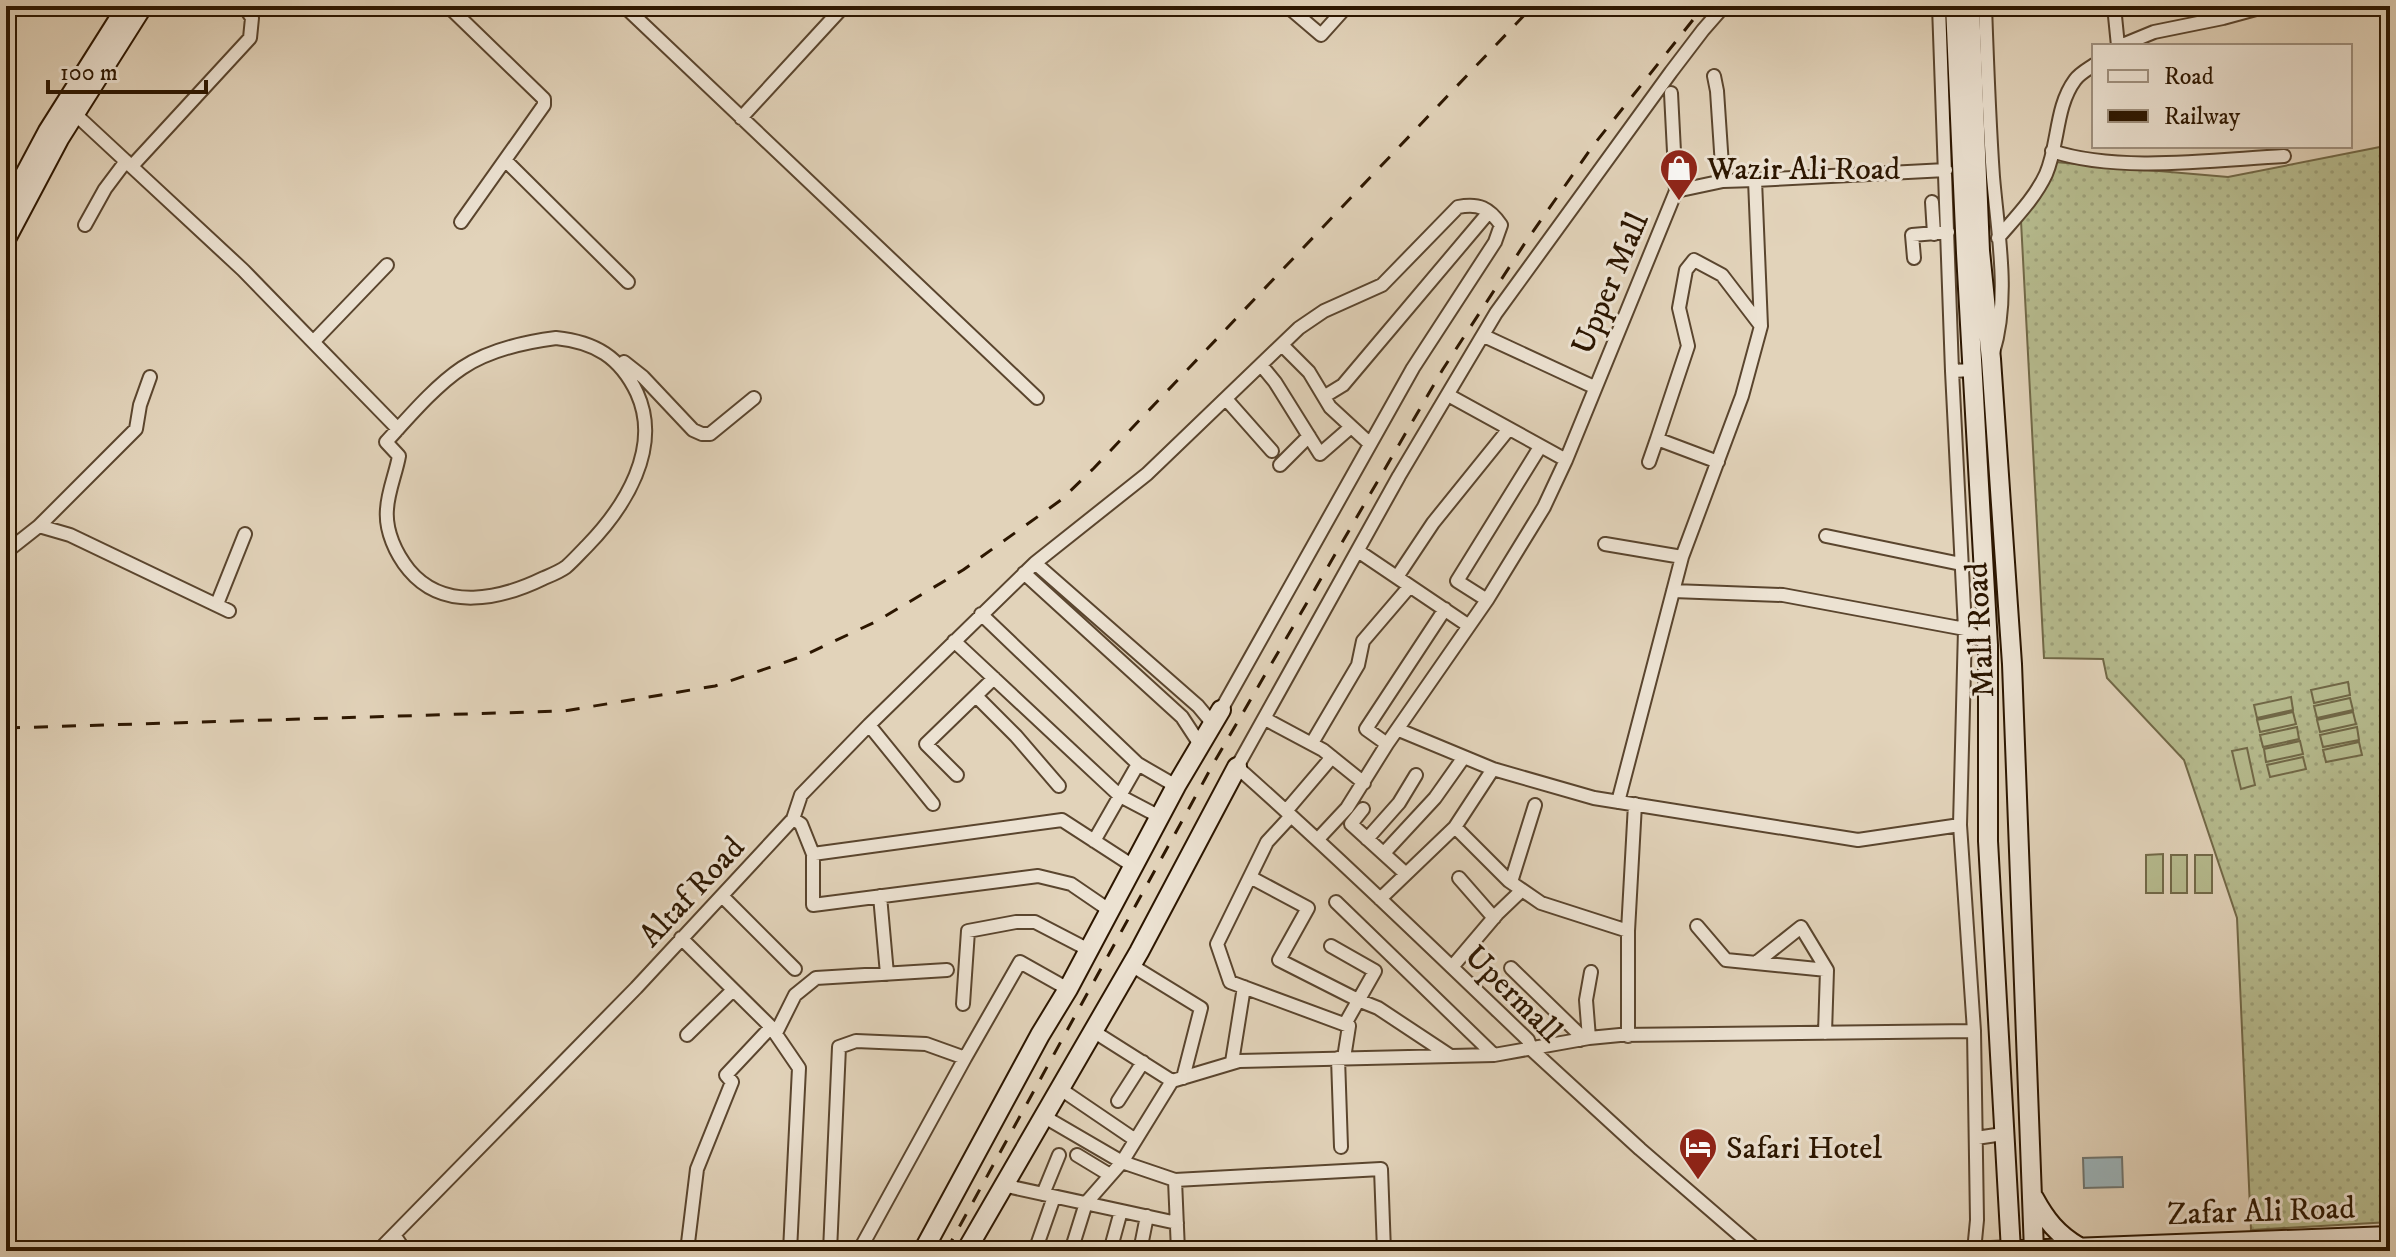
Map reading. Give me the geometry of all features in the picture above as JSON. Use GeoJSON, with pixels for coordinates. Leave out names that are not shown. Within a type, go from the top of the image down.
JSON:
{"type":"FeatureCollection","features":[{"type":"Feature","properties":{"kind":"main road"},"geometry":{"type":"LineString","coordinates":[[6,210],[48,131],[127,6]]}},
{"type":"Feature","properties":{"kind":"main road"},"geometry":{"type":"LineString","coordinates":[[6,239],[74,113],[143,6]]}},
{"type":"Feature","properties":{"kind":"main road","name":"Mall Road"},"geometry":{"type":"LineString","coordinates":[[1955,6],[1973,252],[1991,359],[2012,664],[2034,1250]]}},
{"type":"Feature","properties":{"kind":"main road","name":"Mall Road"},"geometry":{"type":"LineString","coordinates":[[1970,6],[1973,370],[1988,645],[1988,841],[2011,1250]]}},
{"type":"Feature","properties":{"kind":"main road"},"geometry":{"type":"LineString","coordinates":[[923,1251],[1176,786],[1217,717]]}},
{"type":"Feature","properties":{"kind":"main road"},"geometry":{"type":"LineString","coordinates":[[966,1251],[1131,965],[1237,767]]}},
{"type":"Feature","properties":{"kind":"main road"},"geometry":{"type":"LineString","coordinates":[[2033,1196],[2048,1223],[2062,1237],[2079,1247]]}},
{"type":"Feature","properties":{"kind":"main road","name":"Zafar Ali Road"},"geometry":{"type":"LineString","coordinates":[[1991,1251],[2390,1236]]}},
{"type":"Feature","properties":{"kind":"street"},"geometry":{"type":"LineString","coordinates":[[85,225],[105,189],[250,38],[252,18],[244,6]]}},
{"type":"Feature","properties":{"kind":"street"},"geometry":{"type":"LineString","coordinates":[[448,6],[544,99],[544,105],[461,222]]}},
{"type":"Feature","properties":{"kind":"street"},"geometry":{"type":"LineString","coordinates":[[741,118],[844,6]]}},
{"type":"Feature","properties":{"kind":"street"},"geometry":{"type":"LineString","coordinates":[[1287,6],[1321,35],[1347,6]]}},
{"type":"Feature","properties":{"kind":"street"},"geometry":{"type":"LineString","coordinates":[[1237,767],[1399,476],[1496,313],[1703,30],[1724,6]]}},
{"type":"Feature","properties":{"kind":"street"},"geometry":{"type":"LineString","coordinates":[[1939,6],[1965,629],[1960,825],[1974,1031],[1977,1220],[1974,1251]]}},
{"type":"Feature","properties":{"kind":"street"},"geometry":{"type":"LineString","coordinates":[[1985,6],[2001,312],[1991,359]]}},
{"type":"Feature","properties":{"kind":"street"},"geometry":{"type":"LineString","coordinates":[[2114,6],[2119,44]]}},
{"type":"Feature","properties":{"kind":"street"},"geometry":{"type":"LineString","coordinates":[[2124,44],[2154,32],[2267,6]]}},
{"type":"Feature","properties":{"kind":"street"},"geometry":{"type":"LineString","coordinates":[[628,7],[1037,398]]}},
{"type":"Feature","properties":{"kind":"street"},"geometry":{"type":"LineString","coordinates":[[1998,238],[2046,174],[2062,106],[2076,78],[2092,66]]}},
{"type":"Feature","properties":{"kind":"street"},"geometry":{"type":"LineString","coordinates":[[1714,76],[1723,181]]}},
{"type":"Feature","properties":{"kind":"street"},"geometry":{"type":"LineString","coordinates":[[1671,93],[1676,191]]}},
{"type":"Feature","properties":{"kind":"street"},"geometry":{"type":"LineString","coordinates":[[74,113],[243,270],[398,429]]}},
{"type":"Feature","properties":{"kind":"street"},"geometry":{"type":"LineString","coordinates":[[2052,151],[2110,163],[2284,156]]}},
{"type":"Feature","properties":{"kind":"street"},"geometry":{"type":"LineString","coordinates":[[506,161],[628,282]]}},
{"type":"Feature","properties":{"kind":"street","name":"Upper Mall"},"geometry":{"type":"LineString","coordinates":[[1318,839],[1347,808],[1387,744],[1487,600],[1544,507],[1676,191],[1723,181],[1946,170]]}},
{"type":"Feature","properties":{"kind":"street"},"geometry":{"type":"LineString","coordinates":[[1618,802],[1682,557],[1742,396],[1761,326],[1755,180]]}},
{"type":"Feature","properties":{"kind":"street"},"geometry":{"type":"LineString","coordinates":[[1932,202],[1934,234]]}},
{"type":"Feature","properties":{"kind":"street","name":"Altaf Road"},"geometry":{"type":"LineString","coordinates":[[378,1251],[722,896],[793,819],[801,795],[1024,573],[1147,474],[1299,328],[1324,311],[1382,285],[1458,207],[1472,204],[1489,212]]}},
{"type":"Feature","properties":{"kind":"street"},"geometry":{"type":"LineString","coordinates":[[1035,563],[1198,706],[1217,717],[1369,443],[1413,368],[1495,242],[1501,225],[1489,212],[1343,385],[1325,396]]}},
{"type":"Feature","properties":{"kind":"street"},"geometry":{"type":"LineString","coordinates":[[1914,258],[1912,235],[1948,232]]}},
{"type":"Feature","properties":{"kind":"street"},"geometry":{"type":"LineString","coordinates":[[1649,462],[1688,346],[1679,308],[1686,270],[1691,262],[1699,261],[1722,275],[1761,326]]}},
{"type":"Feature","properties":{"kind":"street"},"geometry":{"type":"LineString","coordinates":[[314,341],[387,265]]}},
{"type":"Feature","properties":{"kind":"street"},"geometry":{"type":"LineString","coordinates":[[1484,336],[1594,387]]}},
{"type":"Feature","properties":{"kind":"street"},"geometry":{"type":"LineString","coordinates":[[556,338],[590,344],[605,353],[628,375],[642,404],[645,435],[627,497],[614,516],[565,568],[523,588],[467,599],[432,590],[418,581],[398,557],[388,528],[386,510],[399,456],[386,442],[398,429],[451,376],[475,360],[539,340],[556,338]]}},
{"type":"Feature","properties":{"kind":"street"},"geometry":{"type":"LineString","coordinates":[[1282,345],[1309,372],[1330,407],[1369,443]]}},
{"type":"Feature","properties":{"kind":"street"},"geometry":{"type":"LineString","coordinates":[[605,353],[643,377],[693,430],[702,434],[710,434],[754,398]]}},
{"type":"Feature","properties":{"kind":"street"},"geometry":{"type":"LineString","coordinates":[[1261,365],[1320,454],[1351,427]]}},
{"type":"Feature","properties":{"kind":"street"},"geometry":{"type":"LineString","coordinates":[[1952,371],[1973,370]]}},
{"type":"Feature","properties":{"kind":"street"},"geometry":{"type":"LineString","coordinates":[[6,552],[39,526],[136,429],[150,377]]}},
{"type":"Feature","properties":{"kind":"street"},"geometry":{"type":"LineString","coordinates":[[1448,395],[1566,460]]}},
{"type":"Feature","properties":{"kind":"street"},"geometry":{"type":"LineString","coordinates":[[1226,399],[1272,451]]}},
{"type":"Feature","properties":{"kind":"street"},"geometry":{"type":"LineString","coordinates":[[1397,577],[1433,523],[1508,430]]}},
{"type":"Feature","properties":{"kind":"street"},"geometry":{"type":"LineString","coordinates":[[1280,465],[1309,436]]}},
{"type":"Feature","properties":{"kind":"street"},"geometry":{"type":"LineString","coordinates":[[1657,439],[1718,462]]}},
{"type":"Feature","properties":{"kind":"street"},"geometry":{"type":"LineString","coordinates":[[1487,600],[1457,581],[1540,447]]}},
{"type":"Feature","properties":{"kind":"street"},"geometry":{"type":"LineString","coordinates":[[39,526],[70,535],[229,611]]}},
{"type":"Feature","properties":{"kind":"street"},"geometry":{"type":"LineString","coordinates":[[217,604],[245,534]]}},
{"type":"Feature","properties":{"kind":"street"},"geometry":{"type":"LineString","coordinates":[[1826,536],[1961,564]]}},
{"type":"Feature","properties":{"kind":"street"},"geometry":{"type":"LineString","coordinates":[[1605,544],[1682,557]]}},
{"type":"Feature","properties":{"kind":"street"},"geometry":{"type":"LineString","coordinates":[[1358,551],[1469,626]]}},
{"type":"Feature","properties":{"kind":"street"},"geometry":{"type":"LineString","coordinates":[[1024,573],[1182,717],[1201,746]]}},
{"type":"Feature","properties":{"kind":"street"},"geometry":{"type":"LineString","coordinates":[[1312,743],[1358,665],[1363,641],[1410,586]]}},
{"type":"Feature","properties":{"kind":"street"},"geometry":{"type":"LineString","coordinates":[[1673,591],[1783,595],[1965,629],[1988,645]]}},
{"type":"Feature","properties":{"kind":"street"},"geometry":{"type":"LineString","coordinates":[[1387,744],[1366,729],[1445,609]]}},
{"type":"Feature","properties":{"kind":"street"},"geometry":{"type":"LineString","coordinates":[[981,614],[1138,764],[1176,786]]}},
{"type":"Feature","properties":{"kind":"street"},"geometry":{"type":"LineString","coordinates":[[1965,629],[1986,615]]}},
{"type":"Feature","properties":{"kind":"street"},"geometry":{"type":"LineString","coordinates":[[954,641],[1120,796],[1160,817]]}},
{"type":"Feature","properties":{"kind":"street"},"geometry":{"type":"LineString","coordinates":[[957,775],[926,744],[994,678]]}},
{"type":"Feature","properties":{"kind":"street"},"geometry":{"type":"LineString","coordinates":[[976,696],[1059,786]]}},
{"type":"Feature","properties":{"kind":"street"},"geometry":{"type":"LineString","coordinates":[[1265,719],[1312,743],[1364,783]]}},
{"type":"Feature","properties":{"kind":"street"},"geometry":{"type":"LineString","coordinates":[[869,725],[933,804]]}},
{"type":"Feature","properties":{"kind":"street"},"geometry":{"type":"LineString","coordinates":[[1399,730],[1493,769],[1594,798],[1858,840],[1960,825]]}},
{"type":"Feature","properties":{"kind":"street"},"geometry":{"type":"LineString","coordinates":[[1332,757],[1267,842],[1217,944],[1230,982],[1349,1026],[1341,1058],[1341,1147]]}},
{"type":"Feature","properties":{"kind":"street"},"geometry":{"type":"LineString","coordinates":[[1384,853],[1435,798],[1464,757]]}},
{"type":"Feature","properties":{"kind":"street"},"geometry":{"type":"LineString","coordinates":[[1094,841],[1138,764]]}},
{"type":"Feature","properties":{"kind":"street","name":"Upermall"},"geometry":{"type":"LineString","coordinates":[[1237,767],[1318,839],[1452,967],[1528,1040],[1531,1049],[1758,1251]]}},
{"type":"Feature","properties":{"kind":"street"},"geometry":{"type":"LineString","coordinates":[[1380,899],[1455,827],[1493,769]]}},
{"type":"Feature","properties":{"kind":"street"},"geometry":{"type":"LineString","coordinates":[[1367,839],[1399,803],[1416,775]]}},
{"type":"Feature","properties":{"kind":"street"},"geometry":{"type":"LineString","coordinates":[[1628,1036],[1628,931],[1635,804]]}},
{"type":"Feature","properties":{"kind":"street"},"geometry":{"type":"LineString","coordinates":[[1511,882],[1535,805]]}},
{"type":"Feature","properties":{"kind":"street"},"geometry":{"type":"LineString","coordinates":[[1363,809],[1351,824],[1406,874]]}},
{"type":"Feature","properties":{"kind":"street"},"geometry":{"type":"LineString","coordinates":[[793,819],[801,824],[813,854],[813,905],[1038,876],[1071,884],[1109,910]]}},
{"type":"Feature","properties":{"kind":"street"},"geometry":{"type":"LineString","coordinates":[[813,854],[1062,820],[1133,866]]}},
{"type":"Feature","properties":{"kind":"street"},"geometry":{"type":"LineString","coordinates":[[1455,827],[1511,882],[1541,903],[1628,931]]}},
{"type":"Feature","properties":{"kind":"street"},"geometry":{"type":"LineString","coordinates":[[1250,877],[1308,908],[1279,960],[1378,1008],[1449,1056]]}},
{"type":"Feature","properties":{"kind":"street"},"geometry":{"type":"LineString","coordinates":[[1459,878],[1494,918]]}},
{"type":"Feature","properties":{"kind":"street"},"geometry":{"type":"LineString","coordinates":[[1452,967],[1522,890]]}},
{"type":"Feature","properties":{"kind":"street"},"geometry":{"type":"LineString","coordinates":[[722,896],[795,969]]}},
{"type":"Feature","properties":{"kind":"street"},"geometry":{"type":"LineString","coordinates":[[880,896],[887,974]]}},
{"type":"Feature","properties":{"kind":"street"},"geometry":{"type":"LineString","coordinates":[[1336,902],[1494,1055]]}},
{"type":"Feature","properties":{"kind":"street"},"geometry":{"type":"LineString","coordinates":[[963,1004],[968,931],[1016,922],[1035,922],[1089,950]]}},
{"type":"Feature","properties":{"kind":"street"},"geometry":{"type":"LineString","coordinates":[[1697,926],[1726,960],[1827,970]]}},
{"type":"Feature","properties":{"kind":"street"},"geometry":{"type":"LineString","coordinates":[[1757,962],[1801,927],[1827,970],[1825,1033]]}},
{"type":"Feature","properties":{"kind":"street"},"geometry":{"type":"LineString","coordinates":[[681,938],[774,1030],[799,1068],[790,1251]]}},
{"type":"Feature","properties":{"kind":"street"},"geometry":{"type":"LineString","coordinates":[[1331,946],[1375,971],[1345,1024]]}},
{"type":"Feature","properties":{"kind":"street"},"geometry":{"type":"LineString","coordinates":[[859,1251],[1020,962],[1068,989]]}},
{"type":"Feature","properties":{"kind":"street"},"geometry":{"type":"LineString","coordinates":[[1071,1251],[1086,1203],[1122,1162],[1134,1139],[1177,1079],[1201,1008],[1131,965]]}},
{"type":"Feature","properties":{"kind":"street"},"geometry":{"type":"LineString","coordinates":[[1511,968],[1584,1039]]}},
{"type":"Feature","properties":{"kind":"street"},"geometry":{"type":"LineString","coordinates":[[687,1251],[697,1169],[732,1082],[726,1075],[774,1030],[795,995],[816,978],[947,970]]}},
{"type":"Feature","properties":{"kind":"street"},"geometry":{"type":"LineString","coordinates":[[1584,1039],[1591,972]]}},
{"type":"Feature","properties":{"kind":"street"},"geometry":{"type":"LineString","coordinates":[[1232,1062],[1244,987]]}},
{"type":"Feature","properties":{"kind":"street"},"geometry":{"type":"LineString","coordinates":[[687,1035],[733,990]]}},
{"type":"Feature","properties":{"kind":"street"},"geometry":{"type":"LineString","coordinates":[[1093,1031],[1177,1079],[1232,1062],[1494,1055],[1584,1039],[1628,1036],[1974,1031]]}},
{"type":"Feature","properties":{"kind":"street"},"geometry":{"type":"LineString","coordinates":[[830,1251],[839,1047],[856,1041],[926,1044],[965,1058]]}},
{"type":"Feature","properties":{"kind":"street"},"geometry":{"type":"LineString","coordinates":[[1118,1101],[1143,1062]]}},
{"type":"Feature","properties":{"kind":"street"},"geometry":{"type":"LineString","coordinates":[[1059,1088],[1134,1139]]}},
{"type":"Feature","properties":{"kind":"street"},"geometry":{"type":"LineString","coordinates":[[1043,1116],[1122,1162],[1175,1180],[1381,1169],[1384,1251]]}},
{"type":"Feature","properties":{"kind":"street"},"geometry":{"type":"LineString","coordinates":[[1976,1138],[2003,1134]]}},
{"type":"Feature","properties":{"kind":"street"},"geometry":{"type":"LineString","coordinates":[[1035,1251],[1059,1155]]}},
{"type":"Feature","properties":{"kind":"street"},"geometry":{"type":"LineString","coordinates":[[1077,1155],[1110,1175]]}},
{"type":"Feature","properties":{"kind":"street"},"geometry":{"type":"LineString","coordinates":[[1175,1180],[1178,1251]]}},
{"type":"Feature","properties":{"kind":"street"},"geometry":{"type":"LineString","coordinates":[[1002,1185],[1177,1223]]}},
{"type":"Feature","properties":{"kind":"street"},"geometry":{"type":"LineString","coordinates":[[1110,1251],[1121,1211]]}},
{"type":"Feature","properties":{"kind":"street"},"geometry":{"type":"LineString","coordinates":[[1140,1251],[1147,1216]]}},
{"type":"Feature","properties":{"kind":"street"},"geometry":{"type":"LineString","coordinates":[[394,1235],[405,1251]]}},
{"type":"Feature","properties":{"kind":"green space"},"geometry":{"type":"Polygon","coordinates":[[[2390,145],[2390,1222],[2251,1230],[2237,918],[2184,760],[2107,678],[2103,659],[2044,658],[2020,202],[2055,162],[2228,177],[2390,145]]]}},
{"type":"Feature","properties":{"kind":"green space"},"geometry":{"type":"Polygon","coordinates":[[[2348,682],[2350,695],[2314,703],[2311,690],[2348,682]]]}},
{"type":"Feature","properties":{"kind":"green space"},"geometry":{"type":"Polygon","coordinates":[[[2291,697],[2293,710],[2257,718],[2254,705],[2291,697]]]}},
{"type":"Feature","properties":{"kind":"green space"},"geometry":{"type":"Polygon","coordinates":[[[2350,698],[2353,710],[2317,718],[2314,706],[2350,698]]]}},
{"type":"Feature","properties":{"kind":"green space"},"geometry":{"type":"Polygon","coordinates":[[[2293,712],[2296,724],[2260,732],[2257,720],[2293,712]]]}},
{"type":"Feature","properties":{"kind":"green space"},"geometry":{"type":"Polygon","coordinates":[[[2353,712],[2356,724],[2320,732],[2317,720],[2353,712]]]}},
{"type":"Feature","properties":{"kind":"green space"},"geometry":{"type":"Polygon","coordinates":[[[2297,727],[2299,739],[2263,747],[2260,735],[2297,727]]]}},
{"type":"Feature","properties":{"kind":"green space"},"geometry":{"type":"Polygon","coordinates":[[[2357,727],[2359,740],[2323,747],[2320,735],[2357,727]]]}},
{"type":"Feature","properties":{"kind":"green space"},"geometry":{"type":"Polygon","coordinates":[[[2300,741],[2303,754],[2266,762],[2264,749],[2300,741]]]}},
{"type":"Feature","properties":{"kind":"green space"},"geometry":{"type":"Polygon","coordinates":[[[2359,742],[2362,755],[2326,762],[2323,750],[2359,742]]]}},
{"type":"Feature","properties":{"kind":"green space"},"geometry":{"type":"Polygon","coordinates":[[[2247,748],[2255,785],[2241,789],[2232,751],[2247,748]]]}},
{"type":"Feature","properties":{"kind":"green space"},"geometry":{"type":"Polygon","coordinates":[[[2303,757],[2306,769],[2270,777],[2267,765],[2303,757]]]}},
{"type":"Feature","properties":{"kind":"green space"},"geometry":{"type":"Polygon","coordinates":[[[2163,854],[2163,893],[2146,893],[2146,855],[2163,854]]]}},
{"type":"Feature","properties":{"kind":"green space"},"geometry":{"type":"Polygon","coordinates":[[[2171,855],[2187,855],[2187,893],[2171,893],[2171,855]]]}},
{"type":"Feature","properties":{"kind":"green space"},"geometry":{"type":"Polygon","coordinates":[[[2195,855],[2212,855],[2212,893],[2195,893],[2195,855]]]}},
{"type":"Feature","properties":{"kind":"water"},"geometry":{"type":"Polygon","coordinates":[[[2122,1157],[2123,1187],[2084,1188],[2083,1158],[2122,1157]]]}},
{"type":"Feature","properties":{"kind":"railway"},"geometry":{"type":"LineString","coordinates":[[6,728],[564,711],[715,686],[803,656],[877,621],[963,570],[1061,500],[1533,6]]}},
{"type":"Feature","properties":{"kind":"railway"},"geometry":{"type":"LineString","coordinates":[[946,1251],[1216,759],[1443,369],[1592,147],[1704,6]]}},
{"type":"Feature","properties":{"kind":"place","name":"Wazir Ali Road"},"geometry":{"type":"Point","coordinates":[1679,202]}},
{"type":"Feature","properties":{"kind":"place","name":"Safari Hotel"},"geometry":{"type":"Point","coordinates":[1698,1181]}}]}
